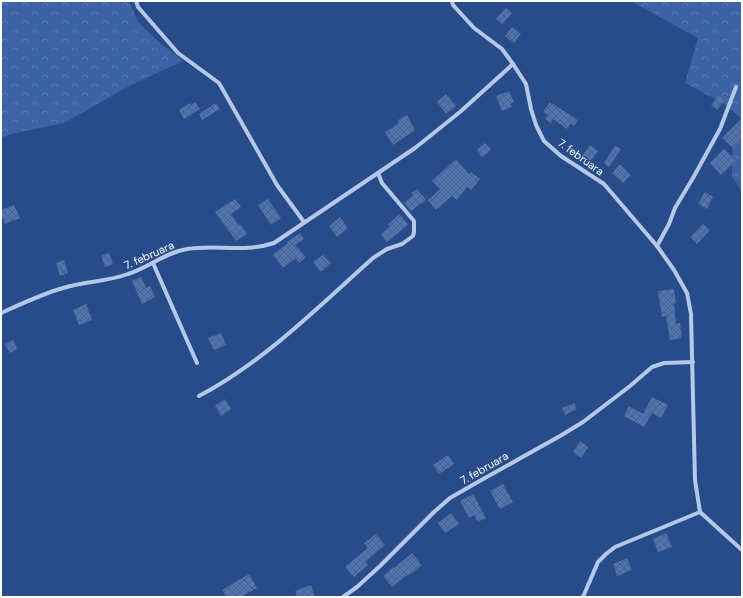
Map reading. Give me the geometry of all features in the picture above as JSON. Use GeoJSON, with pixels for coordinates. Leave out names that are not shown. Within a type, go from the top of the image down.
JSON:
{"type":"FeatureCollection","features":[{"type":"Feature","properties":{"kind":"street"},"geometry":{"type":"LineString","coordinates":[[136,1],[138,7],[178,53],[220,83],[277,185],[304,222]]}},
{"type":"Feature","properties":{"kind":"street"},"geometry":{"type":"LineString","coordinates":[[452,1],[453,5],[474,28],[502,49],[513,64]]}},
{"type":"Feature","properties":{"kind":"street","name":"7. februara"},"geometry":{"type":"LineString","coordinates":[[1,313],[32,299],[64,288],[115,279],[134,273],[177,251],[187,249],[255,248],[274,243],[415,148],[460,112],[513,64],[526,84],[536,125],[544,141],[561,156],[604,184],[657,246],[687,292],[691,314],[695,480],[700,512]]}},
{"type":"Feature","properties":{"kind":"street"},"geometry":{"type":"LineString","coordinates":[[657,246],[669,224],[674,208],[693,178],[720,129],[736,87]]}},
{"type":"Feature","properties":{"kind":"street"},"geometry":{"type":"LineString","coordinates":[[199,396],[232,378],[279,342],[373,258],[387,249],[402,244],[413,236],[414,222],[382,183],[378,173]]}},
{"type":"Feature","properties":{"kind":"street"},"geometry":{"type":"LineString","coordinates":[[153,263],[197,363]]}},
{"type":"Feature","properties":{"kind":"street","name":"7. februara"},"geometry":{"type":"LineString","coordinates":[[343,597],[357,587],[380,566],[423,522],[450,498],[583,422],[652,367],[664,363],[693,362]]}},
{"type":"Feature","properties":{"kind":"street"},"geometry":{"type":"LineString","coordinates":[[584,597],[598,562],[615,547],[700,512],[742,550]]}},
{"type":"Feature","properties":{"kind":"green space"},"geometry":{"type":"Polygon","coordinates":[[[1,1],[129,1],[138,22],[160,43],[183,61],[131,85],[64,123],[11,134],[1,138],[1,1]]]}},
{"type":"Feature","properties":{"kind":"green space"},"geometry":{"type":"Polygon","coordinates":[[[630,1],[742,1],[742,192],[732,176],[733,135],[741,118],[723,103],[685,83],[698,38],[630,1]]]}},
{"type":"Feature","properties":{"kind":"building"},"geometry":{"type":"Polygon","coordinates":[[[506,8],[512,13],[502,24],[496,19],[506,8]]]}},
{"type":"Feature","properties":{"kind":"building"},"geometry":{"type":"Polygon","coordinates":[[[512,27],[521,34],[514,43],[505,36],[512,27]]]}},
{"type":"Feature","properties":{"kind":"building"},"geometry":{"type":"Polygon","coordinates":[[[509,91],[514,102],[510,104],[512,107],[502,111],[496,96],[509,91]]]}},
{"type":"Feature","properties":{"kind":"building"},"geometry":{"type":"Polygon","coordinates":[[[446,94],[456,106],[446,114],[437,102],[446,94]]]}},
{"type":"Feature","properties":{"kind":"building"},"geometry":{"type":"Polygon","coordinates":[[[719,95],[725,100],[717,110],[711,105],[719,95]]]}},
{"type":"Feature","properties":{"kind":"building"},"geometry":{"type":"Polygon","coordinates":[[[195,102],[200,109],[184,119],[179,110],[190,103],[191,105],[195,102]]]}},
{"type":"Feature","properties":{"kind":"building"},"geometry":{"type":"Polygon","coordinates":[[[550,102],[578,120],[574,126],[570,124],[567,129],[553,119],[551,123],[545,119],[548,115],[543,112],[550,102]]]}},
{"type":"Feature","properties":{"kind":"building"},"geometry":{"type":"Polygon","coordinates":[[[216,103],[220,109],[202,120],[199,114],[216,103]]]}},
{"type":"Feature","properties":{"kind":"building"},"geometry":{"type":"Polygon","coordinates":[[[407,115],[415,130],[393,145],[385,132],[399,123],[398,120],[407,115]]]}},
{"type":"Feature","properties":{"kind":"building"},"geometry":{"type":"Polygon","coordinates":[[[742,118],[742,139],[733,148],[722,138],[742,118]]]}},
{"type":"Feature","properties":{"kind":"building"},"geometry":{"type":"Polygon","coordinates":[[[485,143],[491,150],[482,157],[477,150],[485,143]]]}},
{"type":"Feature","properties":{"kind":"building"},"geometry":{"type":"Polygon","coordinates":[[[590,145],[598,151],[590,162],[582,156],[590,145]]]}},
{"type":"Feature","properties":{"kind":"building"},"geometry":{"type":"Polygon","coordinates":[[[615,146],[621,149],[609,167],[604,163],[615,146]]]}},
{"type":"Feature","properties":{"kind":"building"},"geometry":{"type":"Polygon","coordinates":[[[724,149],[736,161],[721,175],[710,163],[724,149]]]}},
{"type":"Feature","properties":{"kind":"building"},"geometry":{"type":"Polygon","coordinates":[[[456,159],[469,174],[471,172],[480,179],[471,190],[467,187],[457,200],[452,196],[436,210],[428,200],[440,189],[432,181],[456,159]]]}},
{"type":"Feature","properties":{"kind":"building"},"geometry":{"type":"Polygon","coordinates":[[[620,164],[631,175],[623,183],[612,173],[620,164]]]}},
{"type":"Feature","properties":{"kind":"building"},"geometry":{"type":"Polygon","coordinates":[[[417,189],[426,200],[411,211],[404,203],[413,195],[411,193],[417,189]]]}},
{"type":"Feature","properties":{"kind":"building"},"geometry":{"type":"Polygon","coordinates":[[[705,192],[713,197],[707,209],[698,204],[705,192]]]}},
{"type":"Feature","properties":{"kind":"building"},"geometry":{"type":"Polygon","coordinates":[[[235,199],[241,207],[231,214],[238,225],[240,224],[247,234],[236,241],[215,212],[235,199]]]}},
{"type":"Feature","properties":{"kind":"building"},"geometry":{"type":"Polygon","coordinates":[[[268,199],[281,218],[271,225],[258,205],[268,199]]]}},
{"type":"Feature","properties":{"kind":"building"},"geometry":{"type":"Polygon","coordinates":[[[14,205],[20,218],[5,224],[1,215],[1,210],[14,205]]]}},
{"type":"Feature","properties":{"kind":"building"},"geometry":{"type":"Polygon","coordinates":[[[400,214],[408,225],[387,242],[381,234],[390,226],[388,224],[400,214]]]}},
{"type":"Feature","properties":{"kind":"building"},"geometry":{"type":"Polygon","coordinates":[[[340,217],[348,228],[337,237],[329,226],[340,217]]]}},
{"type":"Feature","properties":{"kind":"building"},"geometry":{"type":"Polygon","coordinates":[[[703,224],[710,230],[697,244],[690,237],[703,224]]]}},
{"type":"Feature","properties":{"kind":"building"},"geometry":{"type":"Polygon","coordinates":[[[300,233],[304,239],[295,245],[306,257],[299,263],[296,258],[283,268],[273,255],[288,243],[287,242],[300,233]]]}},
{"type":"Feature","properties":{"kind":"building"},"geometry":{"type":"Polygon","coordinates":[[[109,253],[113,264],[105,267],[101,255],[109,253]]]}},
{"type":"Feature","properties":{"kind":"building"},"geometry":{"type":"Polygon","coordinates":[[[323,255],[331,263],[321,272],[313,262],[323,255]]]}},
{"type":"Feature","properties":{"kind":"building"},"geometry":{"type":"Polygon","coordinates":[[[64,260],[68,273],[60,276],[56,263],[64,260]]]}},
{"type":"Feature","properties":{"kind":"building"},"geometry":{"type":"Polygon","coordinates":[[[141,277],[146,288],[150,286],[155,297],[142,304],[132,281],[141,277]]]}},
{"type":"Feature","properties":{"kind":"building"},"geometry":{"type":"Polygon","coordinates":[[[674,289],[676,324],[680,323],[682,338],[670,340],[666,316],[662,317],[658,291],[674,289]]]}},
{"type":"Feature","properties":{"kind":"building"},"geometry":{"type":"Polygon","coordinates":[[[86,304],[92,320],[79,325],[73,310],[86,304]]]}},
{"type":"Feature","properties":{"kind":"building"},"geometry":{"type":"Polygon","coordinates":[[[221,333],[226,345],[214,350],[208,338],[221,333]]]}},
{"type":"Feature","properties":{"kind":"building"},"geometry":{"type":"Polygon","coordinates":[[[13,340],[17,349],[10,353],[5,344],[13,340]]]}},
{"type":"Feature","properties":{"kind":"building"},"geometry":{"type":"Polygon","coordinates":[[[652,397],[668,405],[661,418],[652,413],[644,427],[624,416],[629,406],[643,414],[652,397]]]}},
{"type":"Feature","properties":{"kind":"building"},"geometry":{"type":"Polygon","coordinates":[[[225,399],[231,409],[221,416],[215,406],[225,399]]]}},
{"type":"Feature","properties":{"kind":"building"},"geometry":{"type":"Polygon","coordinates":[[[574,403],[577,409],[565,415],[562,408],[574,403]]]}},
{"type":"Feature","properties":{"kind":"building"},"geometry":{"type":"Polygon","coordinates":[[[580,441],[588,447],[581,458],[573,452],[580,441]]]}},
{"type":"Feature","properties":{"kind":"building"},"geometry":{"type":"Polygon","coordinates":[[[448,455],[454,464],[439,474],[433,465],[448,455]]]}},
{"type":"Feature","properties":{"kind":"building"},"geometry":{"type":"Polygon","coordinates":[[[503,484],[513,502],[500,509],[490,491],[503,484]]]}},
{"type":"Feature","properties":{"kind":"building"},"geometry":{"type":"Polygon","coordinates":[[[473,494],[486,518],[478,522],[474,515],[469,518],[460,501],[473,494]]]}},
{"type":"Feature","properties":{"kind":"building"},"geometry":{"type":"Polygon","coordinates":[[[451,513],[459,524],[445,533],[438,523],[451,513]]]}},
{"type":"Feature","properties":{"kind":"building"},"geometry":{"type":"Polygon","coordinates":[[[666,533],[672,547],[658,552],[653,539],[666,533]]]}},
{"type":"Feature","properties":{"kind":"building"},"geometry":{"type":"Polygon","coordinates":[[[376,534],[385,545],[365,562],[368,565],[354,577],[345,567],[368,548],[364,543],[376,534]]]}},
{"type":"Feature","properties":{"kind":"building"},"geometry":{"type":"Polygon","coordinates":[[[412,553],[422,565],[392,587],[383,576],[412,553]]]}},
{"type":"Feature","properties":{"kind":"building"},"geometry":{"type":"Polygon","coordinates":[[[627,558],[632,570],[617,576],[613,564],[627,558]]]}},
{"type":"Feature","properties":{"kind":"building"},"geometry":{"type":"Polygon","coordinates":[[[249,574],[257,588],[241,597],[226,597],[222,590],[249,574]]]}},
{"type":"Feature","properties":{"kind":"building"},"geometry":{"type":"Polygon","coordinates":[[[311,585],[315,597],[297,597],[295,591],[311,585]]]}}]}
